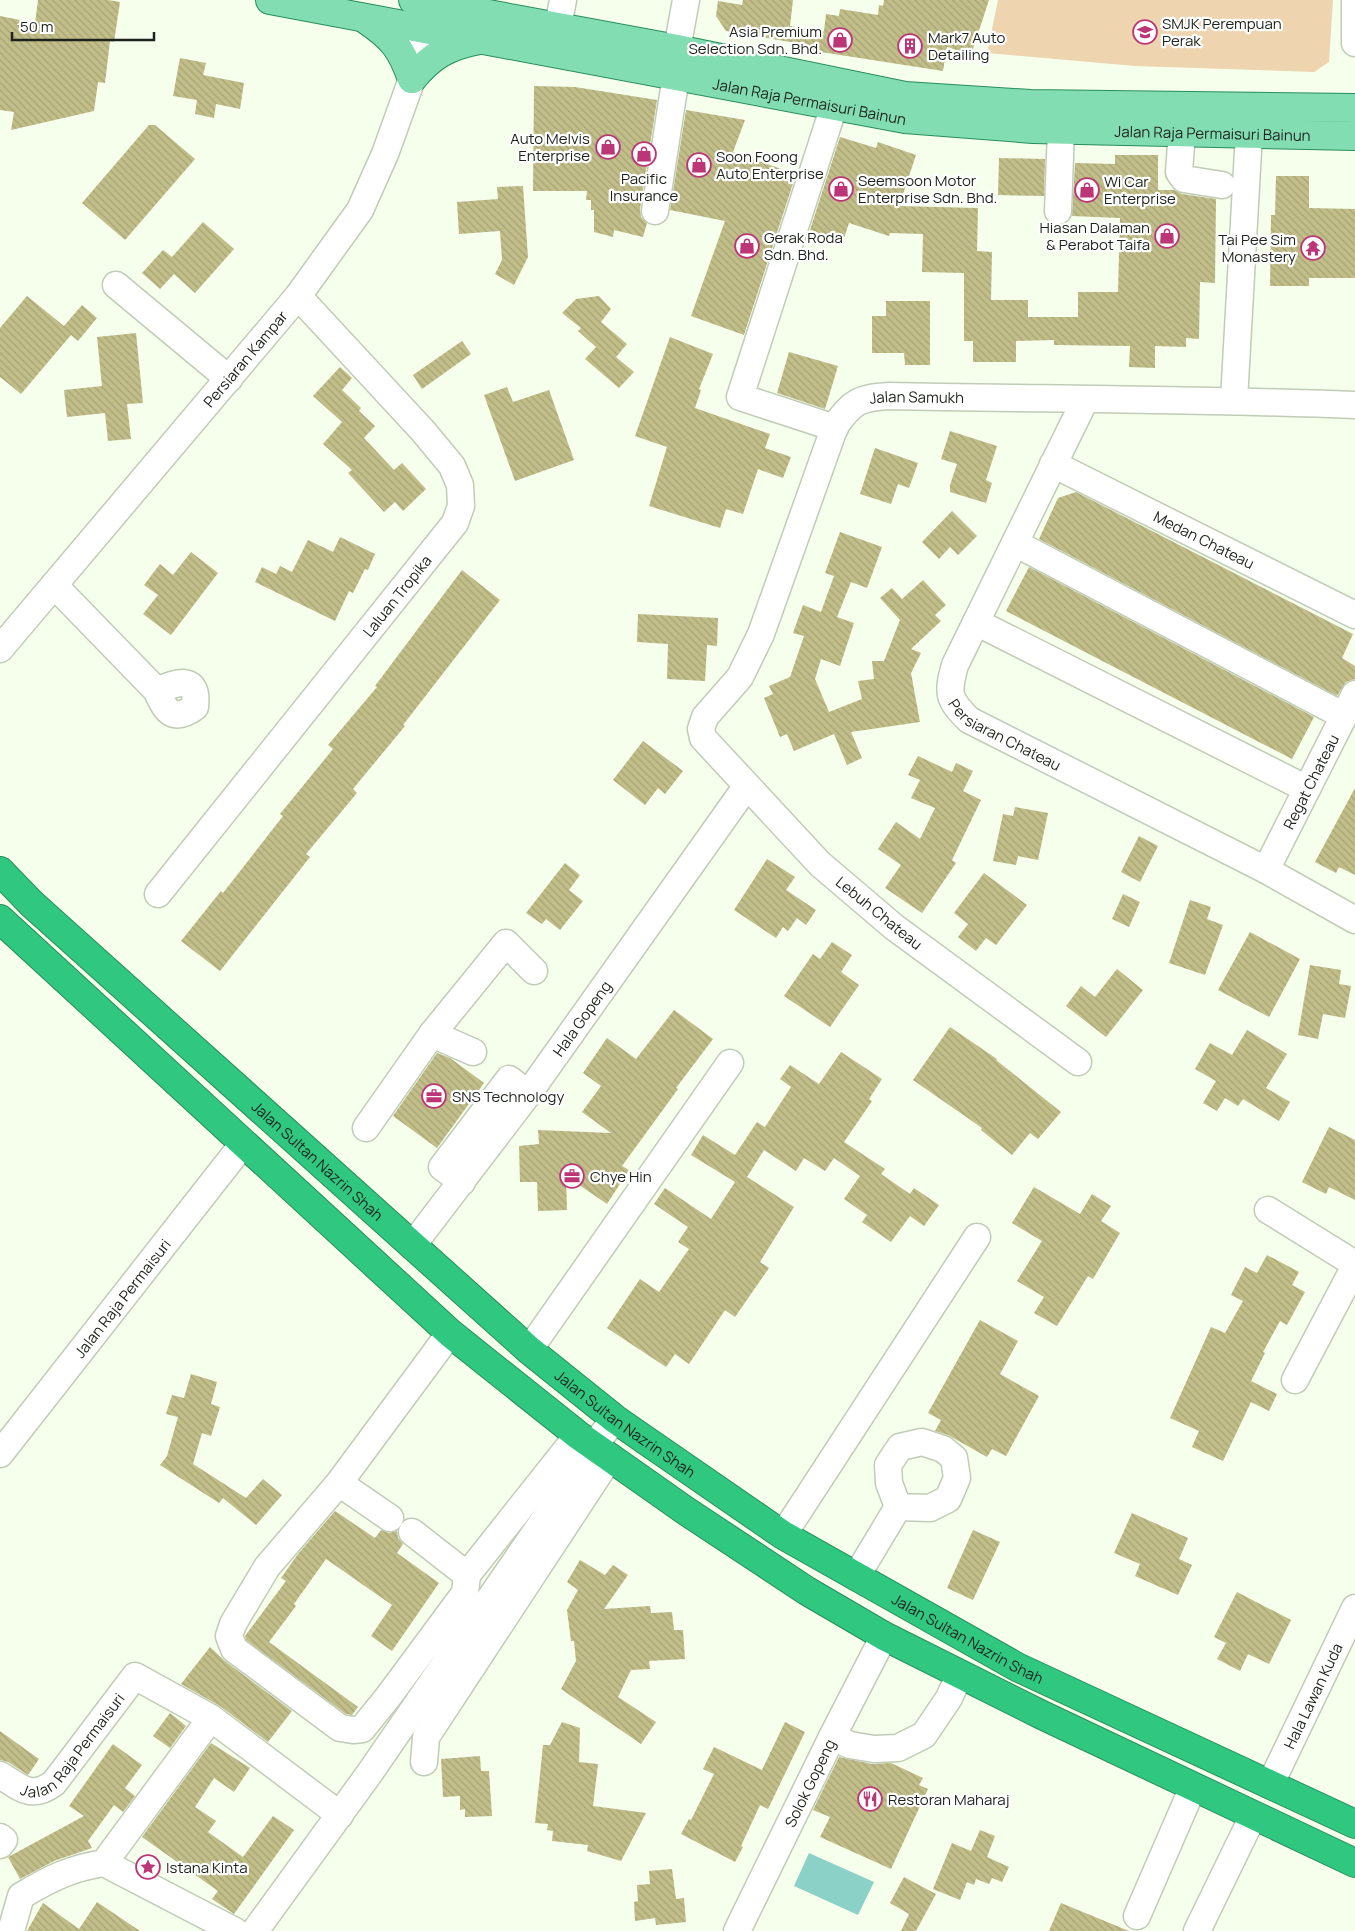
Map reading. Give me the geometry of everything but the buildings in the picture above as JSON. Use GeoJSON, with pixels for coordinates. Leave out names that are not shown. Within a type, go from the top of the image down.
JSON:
{"type":"FeatureCollection","features":[{"type":"Feature","properties":{"kind":"highway","name":"Jalan Sultan Nazrin Shah"},"geometry":{"type":"LineString","coordinates":[[0,871],[32,904],[412,1246],[529,1350],[615,1419],[783,1535],[1017,1667],[1355,1824]]}},
{"type":"Feature","properties":{"kind":"highway"},"geometry":{"type":"LineString","coordinates":[[0,919],[450,1333],[594,1446],[686,1511],[774,1570],[884,1636],[1253,1816],[1355,1863]]}},
{"type":"Feature","properties":{"kind":"main road","name":"Jalan Raja Permaisuri Bainun"},"geometry":{"type":"LineString","coordinates":[[270,0],[905,119],[1061,129],[1355,136]]}},
{"type":"Feature","properties":{"kind":"main road"},"geometry":{"type":"LineString","coordinates":[[396,0],[418,14],[422,28],[431,19],[440,16],[478,12]]}},
{"type":"Feature","properties":{"kind":"main road","name":"Jalan Raja Permaisuri Bainun"},"geometry":{"type":"LineString","coordinates":[[413,0],[677,48],[905,96],[1030,104],[1355,108]]}},
{"type":"Feature","properties":{"kind":"main road"},"geometry":{"type":"LineString","coordinates":[[363,17],[394,42],[402,55],[412,79],[423,66],[437,55],[460,44],[483,39]]}},
{"type":"Feature","properties":{"kind":"street"},"geometry":{"type":"LineString","coordinates":[[558,26],[562,0]]}},
{"type":"Feature","properties":{"kind":"street"},"geometry":{"type":"LineString","coordinates":[[677,48],[686,0]]}},
{"type":"Feature","properties":{"kind":"street"},"geometry":{"type":"LineString","coordinates":[[1355,0],[1355,42]]}},
{"type":"Feature","properties":{"kind":"street","name":"Persiaran Kampar"},"geometry":{"type":"LineString","coordinates":[[0,649],[298,296],[360,210],[385,154],[412,79],[422,28]]}},
{"type":"Feature","properties":{"kind":"street"},"geometry":{"type":"LineString","coordinates":[[655,211],[676,76]]}},
{"type":"Feature","properties":{"kind":"street"},"geometry":{"type":"LineString","coordinates":[[834,106],[740,396],[835,428]]}},
{"type":"Feature","properties":{"kind":"street"},"geometry":{"type":"LineString","coordinates":[[1058,211],[1061,129]]}},
{"type":"Feature","properties":{"kind":"street"},"geometry":{"type":"LineString","coordinates":[[1182,131],[1179,172],[1184,180],[1222,185]]}},
{"type":"Feature","properties":{"kind":"street"},"geometry":{"type":"LineString","coordinates":[[1234,400],[1249,133]]}},
{"type":"Feature","properties":{"kind":"street"},"geometry":{"type":"LineString","coordinates":[[116,286],[229,378]]}},
{"type":"Feature","properties":{"kind":"street","name":"Laluan Tropika"},"geometry":{"type":"LineString","coordinates":[[158,894],[455,523],[461,506],[460,485],[452,466],[423,431],[298,296]]}},
{"type":"Feature","properties":{"kind":"street","name":"Jalan Samukh"},"geometry":{"type":"LineString","coordinates":[[703,738],[701,729],[705,717],[740,678],[761,634],[835,428],[847,409],[866,398],[889,396],[1085,400],[1234,400],[1355,405]]}},
{"type":"Feature","properties":{"kind":"street","name":"Persiaran Chateau"},"geometry":{"type":"LineString","coordinates":[[1085,400],[955,665],[949,685],[954,705],[969,720],[1266,870],[1355,920]]}},
{"type":"Feature","properties":{"kind":"street","name":"Medan Chateau"},"geometry":{"type":"LineString","coordinates":[[1053,464],[1355,616]]}},
{"type":"Feature","properties":{"kind":"street"},"geometry":{"type":"LineString","coordinates":[[1015,543],[1350,705]]}},
{"type":"Feature","properties":{"kind":"street"},"geometry":{"type":"LineString","coordinates":[[54,585],[157,691],[164,708],[173,715],[186,714],[195,707],[198,686]]}},
{"type":"Feature","properties":{"kind":"street"},"geometry":{"type":"LineString","coordinates":[[976,622],[1307,789]]}},
{"type":"Feature","properties":{"kind":"street","name":"Regat Chateau"},"geometry":{"type":"LineString","coordinates":[[1266,870],[1350,705]]}},
{"type":"Feature","properties":{"kind":"street","name":"Lebuh Chateau"},"geometry":{"type":"LineString","coordinates":[[703,738],[746,787],[820,864],[894,927],[1078,1062]]}},
{"type":"Feature","properties":{"kind":"street","name":"Hala Gopeng"},"geometry":{"type":"LineString","coordinates":[[412,1246],[528,1094],[746,787]]}},
{"type":"Feature","properties":{"kind":"street"},"geometry":{"type":"LineString","coordinates":[[366,1128],[432,1034],[506,943],[534,970]]}},
{"type":"Feature","properties":{"kind":"street"},"geometry":{"type":"LineString","coordinates":[[432,1034],[472,1052]]}},
{"type":"Feature","properties":{"kind":"street"},"geometry":{"type":"LineString","coordinates":[[529,1350],[730,1063]]}},
{"type":"Feature","properties":{"kind":"street","name":"Jalan Raja Permaisuri"},"geometry":{"type":"LineString","coordinates":[[0,1454],[243,1144]]}},
{"type":"Feature","properties":{"kind":"street"},"geometry":{"type":"LineString","coordinates":[[1268,1210],[1355,1265],[1295,1380]]}},
{"type":"Feature","properties":{"kind":"street"},"geometry":{"type":"LineString","coordinates":[[783,1535],[977,1237]]}},
{"type":"Feature","properties":{"kind":"street"},"geometry":{"type":"LineString","coordinates":[[450,1333],[339,1483],[267,1567],[233,1624],[229,1636],[234,1649],[340,1728],[362,1729],[465,1593],[467,1575],[594,1446]]}},
{"type":"Feature","properties":{"kind":"street"},"geometry":{"type":"LineString","coordinates":[[255,1931],[340,1815],[594,1446],[615,1419]]}},
{"type":"Feature","properties":{"kind":"street"},"geometry":{"type":"LineString","coordinates":[[424,1762],[426,1737],[594,1446]]}},
{"type":"Feature","properties":{"kind":"street"},"geometry":{"type":"LineString","coordinates":[[339,1483],[390,1518]]}},
{"type":"Feature","properties":{"kind":"street"},"geometry":{"type":"LineString","coordinates":[[856,1577],[898,1507]]}},
{"type":"Feature","properties":{"kind":"street"},"geometry":{"type":"LineString","coordinates":[[412,1532],[467,1575]]}},
{"type":"Feature","properties":{"kind":"street","name":"Hala Lawan Kuda"},"geometry":{"type":"LineString","coordinates":[[1270,1785],[1355,1608]]}},
{"type":"Feature","properties":{"kind":"street","name":"Solok Gopeng"},"geometry":{"type":"LineString","coordinates":[[737,1931],[884,1636]]}},
{"type":"Feature","properties":{"kind":"street"},"geometry":{"type":"LineString","coordinates":[[832,1737],[850,1745],[874,1749],[898,1748],[924,1734],[949,1698],[960,1674]]}},
{"type":"Feature","properties":{"kind":"street","name":"Jalan Raja Permaisuri"},"geometry":{"type":"LineString","coordinates":[[0,1775],[33,1792],[44,1790],[54,1783],[134,1676],[211,1718]]}},
{"type":"Feature","properties":{"kind":"street"},"geometry":{"type":"LineString","coordinates":[[104,1863],[211,1718],[340,1815]]}},
{"type":"Feature","properties":{"kind":"street"},"geometry":{"type":"LineString","coordinates":[[1137,1916],[1193,1787]]}},
{"type":"Feature","properties":{"kind":"street"},"geometry":{"type":"LineString","coordinates":[[1196,1931],[1253,1816]]}},
{"type":"Feature","properties":{"kind":"street"},"geometry":{"type":"LineString","coordinates":[[0,1837],[4,1840],[0,1845]]}},
{"type":"Feature","properties":{"kind":"street"},"geometry":{"type":"LineString","coordinates":[[11,1931],[21,1896],[52,1878],[82,1866],[104,1863],[235,1931]]}},
{"type":"Feature","properties":{"kind":"shaded area","name":"SMJK Perempuan Perak"},"geometry":{"type":"Polygon","coordinates":[[[998,0],[1333,0],[1329,62],[1314,72],[1135,66],[987,53],[998,0]]]}},
{"type":"Feature","properties":{"kind":"water"},"geometry":{"type":"Polygon","coordinates":[[[809,1853],[874,1882],[858,1915],[794,1886],[809,1853]]]}},
{"type":"Feature","properties":{"kind":"place","name":"SMJK Perempuan Perak"},"geometry":{"type":"Point","coordinates":[1145,32]}},
{"type":"Feature","properties":{"kind":"place","name":"Asia Premium Selection Sdn. Bhd."},"geometry":{"type":"Point","coordinates":[840,40]}},
{"type":"Feature","properties":{"kind":"place","name":"Mark7 Auto Detailing"},"geometry":{"type":"Point","coordinates":[910,46]}},
{"type":"Feature","properties":{"kind":"place","name":"Auto Melvis Enterprise"},"geometry":{"type":"Point","coordinates":[608,147]}},
{"type":"Feature","properties":{"kind":"place","name":"Pacific Insurance"},"geometry":{"type":"Point","coordinates":[644,154]}},
{"type":"Feature","properties":{"kind":"place","name":"Soon Foong Auto Enterprise"},"geometry":{"type":"Point","coordinates":[699,165]}},
{"type":"Feature","properties":{"kind":"place","name":"Seemsoon Motor Enterprise Sdn. Bhd."},"geometry":{"type":"Point","coordinates":[841,189]}},
{"type":"Feature","properties":{"kind":"place","name":"Wi Car Enterprise"},"geometry":{"type":"Point","coordinates":[1087,190]}},
{"type":"Feature","properties":{"kind":"place","name":"Hiasan Dalaman & Perabot Taifa"},"geometry":{"type":"Point","coordinates":[1167,236]}},
{"type":"Feature","properties":{"kind":"place","name":"Gerak Roda Sdn. Bhd."},"geometry":{"type":"Point","coordinates":[747,246]}},
{"type":"Feature","properties":{"kind":"place","name":"Tai Pee Sim Monastery"},"geometry":{"type":"Point","coordinates":[1313,248]}},
{"type":"Feature","properties":{"kind":"place","name":"SNS Technology"},"geometry":{"type":"Point","coordinates":[434,1096]}},
{"type":"Feature","properties":{"kind":"place","name":"Chye Hin"},"geometry":{"type":"Point","coordinates":[572,1176]}},
{"type":"Feature","properties":{"kind":"place","name":"Restoran Maharaj"},"geometry":{"type":"Point","coordinates":[870,1799]}},
{"type":"Feature","properties":{"kind":"place","name":"Istana Kinta"},"geometry":{"type":"Point","coordinates":[148,1867]}}]}
